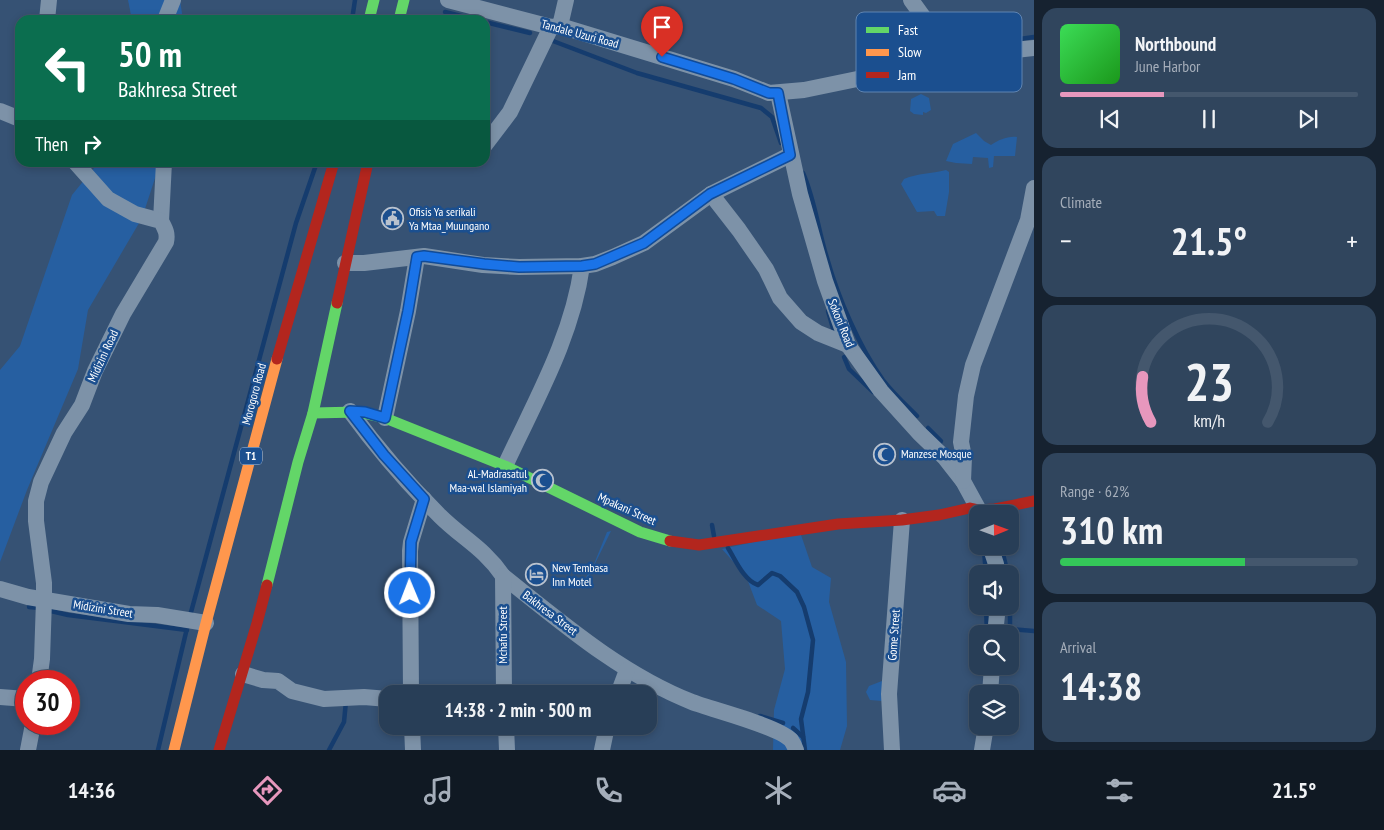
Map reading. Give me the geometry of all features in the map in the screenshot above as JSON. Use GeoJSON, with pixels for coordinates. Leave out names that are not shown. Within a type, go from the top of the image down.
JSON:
{"type":"FeatureCollection","features":[{"type":"Feature","properties":{"kind":"main road"},"geometry":{"type":"LineString","coordinates":[[370,15],[374,0]]}},
{"type":"Feature","properties":{"kind":"main road"},"geometry":{"type":"LineString","coordinates":[[400,15],[404,0]]}},
{"type":"Feature","properties":{"kind":"main road","name":"Morogoro Road"},"geometry":{"type":"LineString","coordinates":[[174,750],[274,369],[333,167]]}},
{"type":"Feature","properties":{"kind":"main road"},"geometry":{"type":"LineString","coordinates":[[219,750],[243,674],[304,438],[313,414],[367,167]]}},
{"type":"Feature","properties":{"kind":"main road","name":"Mpakani Street"},"geometry":{"type":"LineString","coordinates":[[313,414],[350,411],[365,412],[385,418],[505,466],[640,532],[674,542],[699,546],[838,524],[902,520],[939,515],[969,508]]}},
{"type":"Feature","properties":{"kind":"main road","name":"Mpakani Street"},"geometry":{"type":"LineString","coordinates":[[1014,505],[1034,501]]}},
{"type":"Feature","properties":{"kind":"street"},"geometry":{"type":"LineString","coordinates":[[48,15],[49,0]]}},
{"type":"Feature","properties":{"kind":"street"},"geometry":{"type":"LineString","coordinates":[[168,15],[173,0]]}},
{"type":"Feature","properties":{"kind":"street","name":"Tandale Uzuri Road"},"geometry":{"type":"LineString","coordinates":[[448,0],[555,26],[734,79],[769,93],[804,90],[856,79]]}},
{"type":"Feature","properties":{"kind":"street"},"geometry":{"type":"LineString","coordinates":[[490,138],[510,112],[555,26],[566,0]]}},
{"type":"Feature","properties":{"kind":"street"},"geometry":{"type":"LineString","coordinates":[[911,0],[920,12]]}},
{"type":"Feature","properties":{"kind":"street","name":"Sokoni Road"},"geometry":{"type":"LineString","coordinates":[[778,93],[800,194],[825,281],[848,345],[881,391],[963,481],[976,505]]}},
{"type":"Feature","properties":{"kind":"street"},"geometry":{"type":"LineString","coordinates":[[0,111],[15,118]]}},
{"type":"Feature","properties":{"kind":"street"},"geometry":{"type":"LineString","coordinates":[[345,263],[364,264],[424,256],[519,267],[582,266],[613,257],[644,243],[710,194],[790,155]]}},
{"type":"Feature","properties":{"kind":"street"},"geometry":{"type":"LineString","coordinates":[[79,167],[108,199],[135,214],[161,222]]}},
{"type":"Feature","properties":{"kind":"street","name":"Midizini Road"},"geometry":{"type":"LineString","coordinates":[[40,670],[44,583],[36,521],[36,500],[40,482],[64,433],[82,406],[95,371],[123,314],[166,242],[166,230],[161,222],[164,167]]}},
{"type":"Feature","properties":{"kind":"street"},"geometry":{"type":"LineString","coordinates":[[963,481],[964,458],[961,442],[966,396],[977,356],[1028,220],[1034,188]]}},
{"type":"Feature","properties":{"kind":"street"},"geometry":{"type":"LineString","coordinates":[[710,194],[739,230],[766,269],[780,298],[801,322],[818,333],[848,345]]}},
{"type":"Feature","properties":{"kind":"street"},"geometry":{"type":"LineString","coordinates":[[385,418],[408,311],[417,257]]}},
{"type":"Feature","properties":{"kind":"street"},"geometry":{"type":"LineString","coordinates":[[505,466],[550,372],[571,316],[579,289],[582,266]]}},
{"type":"Feature","properties":{"kind":"street","name":"Bakhresa Street"},"geometry":{"type":"LineString","coordinates":[[350,411],[384,455],[440,516],[481,550],[503,576],[600,651],[627,670],[675,695],[712,710],[769,727],[790,739],[796,750]]}},
{"type":"Feature","properties":{"kind":"street"},"geometry":{"type":"LineString","coordinates":[[411,685],[410,551],[424,499]]}},
{"type":"Feature","properties":{"kind":"street","name":"Gome Street"},"geometry":{"type":"LineString","coordinates":[[892,750],[890,694],[902,520]]}},
{"type":"Feature","properties":{"kind":"street","name":"Mchafu Street"},"geometry":{"type":"LineString","coordinates":[[503,576],[504,685]]}},
{"type":"Feature","properties":{"kind":"street","name":"Midizini Street"},"geometry":{"type":"LineString","coordinates":[[0,589],[44,600],[129,614],[206,623]]}},
{"type":"Feature","properties":{"kind":"street"},"geometry":{"type":"LineString","coordinates":[[621,685],[627,670]]}},
{"type":"Feature","properties":{"kind":"street"},"geometry":{"type":"LineString","coordinates":[[243,674],[278,682],[292,691],[324,699],[379,698]]}},
{"type":"Feature","properties":{"kind":"street"},"geometry":{"type":"LineString","coordinates":[[0,697],[15,698]]}},
{"type":"Feature","properties":{"kind":"street"},"geometry":{"type":"LineString","coordinates":[[28,750],[31,735]]}},
{"type":"Feature","properties":{"kind":"street"},"geometry":{"type":"LineString","coordinates":[[412,735],[413,750]]}},
{"type":"Feature","properties":{"kind":"street"},"geometry":{"type":"LineString","coordinates":[[506,735],[507,750]]}},
{"type":"Feature","properties":{"kind":"street"},"geometry":{"type":"LineString","coordinates":[[602,750],[605,735]]}},
{"type":"Feature","properties":{"kind":"street"},"geometry":{"type":"LineString","coordinates":[[982,750],[984,735]]}},
{"type":"Feature","properties":{"kind":"shaded area"},"geometry":{"type":"Polygon","coordinates":[[[128,0],[180,0],[182,15],[131,15],[128,0]]]}},
{"type":"Feature","properties":{"kind":"shaded area"},"geometry":{"type":"Polygon","coordinates":[[[921,94],[929,98],[931,110],[926,113],[923,112],[923,115],[914,114],[910,111],[911,99],[921,94]]]}},
{"type":"Feature","properties":{"kind":"shaded area"},"geometry":{"type":"Polygon","coordinates":[[[976,133],[991,145],[1003,139],[1017,137],[1015,156],[994,156],[993,167],[989,168],[988,158],[973,157],[972,164],[946,161],[953,144],[976,133]]]}},
{"type":"Feature","properties":{"kind":"shaded area"},"geometry":{"type":"Polygon","coordinates":[[[95,167],[159,167],[142,218],[88,310],[78,369],[27,490],[0,562],[0,370],[20,346],[72,195],[95,167]]]}},
{"type":"Feature","properties":{"kind":"shaded area"},"geometry":{"type":"Polygon","coordinates":[[[946,170],[949,172],[949,192],[945,216],[937,216],[934,211],[917,212],[901,184],[904,179],[946,170]]]}},
{"type":"Feature","properties":{"kind":"shaded area"},"geometry":{"type":"Polygon","coordinates":[[[611,531],[587,580],[585,579],[594,564],[607,532],[611,531]]]}},
{"type":"Feature","properties":{"kind":"shaded area"},"geometry":{"type":"Polygon","coordinates":[[[800,532],[812,567],[831,578],[829,602],[846,662],[847,726],[840,750],[773,750],[774,710],[785,669],[781,621],[757,605],[746,576],[722,549],[800,532]]]}},
{"type":"Feature","properties":{"kind":"shaded area"},"geometry":{"type":"Polygon","coordinates":[[[882,681],[882,701],[870,700],[866,692],[869,686],[882,681]]]}},
{"type":"Feature","properties":{"kind":"waterway"},"geometry":{"type":"LineString","coordinates":[[353,15],[355,0]]}},
{"type":"Feature","properties":{"kind":"waterway"},"geometry":{"type":"LineString","coordinates":[[445,12],[457,15]]}},
{"type":"Feature","properties":{"kind":"waterway"},"geometry":{"type":"LineString","coordinates":[[490,23],[530,33]]}},
{"type":"Feature","properties":{"kind":"waterway"},"geometry":{"type":"LineString","coordinates":[[1022,39],[1034,37]]}},
{"type":"Feature","properties":{"kind":"waterway"},"geometry":{"type":"LineString","coordinates":[[553,41],[637,73],[761,108],[772,117],[781,143]]}},
{"type":"Feature","properties":{"kind":"waterway"},"geometry":{"type":"LineString","coordinates":[[190,616],[296,223],[315,167]]}},
{"type":"Feature","properties":{"kind":"waterway"},"geometry":{"type":"LineString","coordinates":[[803,173],[811,194],[832,273],[850,321],[874,367],[883,380],[917,416]]}},
{"type":"Feature","properties":{"kind":"waterway"},"geometry":{"type":"LineString","coordinates":[[828,311],[835,335]]}},
{"type":"Feature","properties":{"kind":"waterway"},"geometry":{"type":"LineString","coordinates":[[844,357],[849,369],[873,392]]}},
{"type":"Feature","properties":{"kind":"waterway"},"geometry":{"type":"LineString","coordinates":[[928,428],[941,441],[939,444],[942,447]]}},
{"type":"Feature","properties":{"kind":"waterway"},"geometry":{"type":"LineString","coordinates":[[712,525],[714,536]]}},
{"type":"Feature","properties":{"kind":"waterway"},"geometry":{"type":"LineString","coordinates":[[728,548],[740,569],[753,583],[758,585],[772,573],[780,576],[797,592],[804,607],[813,640],[808,692],[801,719],[805,750]]}},
{"type":"Feature","properties":{"kind":"waterway"},"geometry":{"type":"LineString","coordinates":[[984,555],[985,565]]}},
{"type":"Feature","properties":{"kind":"waterway"},"geometry":{"type":"LineString","coordinates":[[1003,555],[1006,565]]}},
{"type":"Feature","properties":{"kind":"waterway"},"geometry":{"type":"LineString","coordinates":[[29,607],[40,608]]}},
{"type":"Feature","properties":{"kind":"waterway"},"geometry":{"type":"LineString","coordinates":[[51,611],[68,615],[187,630]]}},
{"type":"Feature","properties":{"kind":"waterway"},"geometry":{"type":"LineString","coordinates":[[986,615],[987,625]]}},
{"type":"Feature","properties":{"kind":"waterway"},"geometry":{"type":"LineString","coordinates":[[1010,615],[1010,629],[1034,631]]}},
{"type":"Feature","properties":{"kind":"waterway"},"geometry":{"type":"LineString","coordinates":[[158,750],[188,624]]}},
{"type":"Feature","properties":{"kind":"waterway"},"geometry":{"type":"LineString","coordinates":[[329,750],[344,722],[346,701]]}},
{"type":"Feature","properties":{"kind":"waterway"},"geometry":{"type":"LineString","coordinates":[[760,716],[783,723]]}},
{"type":"Feature","properties":{"kind":"waterway"},"geometry":{"type":"LineString","coordinates":[[793,728],[803,737]]}},
{"type":"Feature","properties":{"kind":"traffic: fast"},"geometry":{"type":"LineString","coordinates":[[370,15],[374,0]]}},
{"type":"Feature","properties":{"kind":"traffic: fast"},"geometry":{"type":"LineString","coordinates":[[400,15],[404,0]]}},
{"type":"Feature","properties":{"kind":"traffic: fast"},"geometry":{"type":"LineString","coordinates":[[267,585],[298,462],[313,413],[337,303]]}},
{"type":"Feature","properties":{"kind":"traffic: fast"},"geometry":{"type":"LineString","coordinates":[[313,413],[358,412],[385,418],[505,466],[640,532],[670,541]]}},
{"type":"Feature","properties":{"kind":"traffic: slow"},"geometry":{"type":"LineString","coordinates":[[174,750],[277,359]]}},
{"type":"Feature","properties":{"kind":"traffic: jam"},"geometry":{"type":"LineString","coordinates":[[277,359],[333,167]]}},
{"type":"Feature","properties":{"kind":"traffic: jam"},"geometry":{"type":"LineString","coordinates":[[337,303],[367,167]]}},
{"type":"Feature","properties":{"kind":"traffic: jam"},"geometry":{"type":"LineString","coordinates":[[670,541],[699,545],[838,524],[902,520],[939,515],[970,508],[979,510],[995,509],[1034,501]]}},
{"type":"Feature","properties":{"kind":"traffic: jam"},"geometry":{"type":"LineString","coordinates":[[219,750],[267,585]]}},
{"type":"Feature","properties":{"kind":"place","name":"Ofisis Ya serikali Ya Mtaa_Muungano"},"geometry":{"type":"Point","coordinates":[393,219]}},
{"type":"Feature","properties":{"kind":"place","name":"Manzese Mosque"},"geometry":{"type":"Point","coordinates":[885,454]}},
{"type":"Feature","properties":{"kind":"place","name":"AL-Madrasatul Maa-wal Islamiyah"},"geometry":{"type":"Point","coordinates":[543,481]}},
{"type":"Feature","properties":{"kind":"place","name":"New Tembasa Inn Motel"},"geometry":{"type":"Point","coordinates":[536,575]}},
{"type":"Feature","properties":{"kind":"route"},"geometry":{"type":"LineString","coordinates":[[410,593],[411,542],[424,499],[384,455],[350,411],[365,412],[385,418],[408,311],[417,257],[424,256],[519,267],[595,264],[644,243],[710,194],[790,155],[778,93],[769,93],[734,79],[662,57]]}}]}
